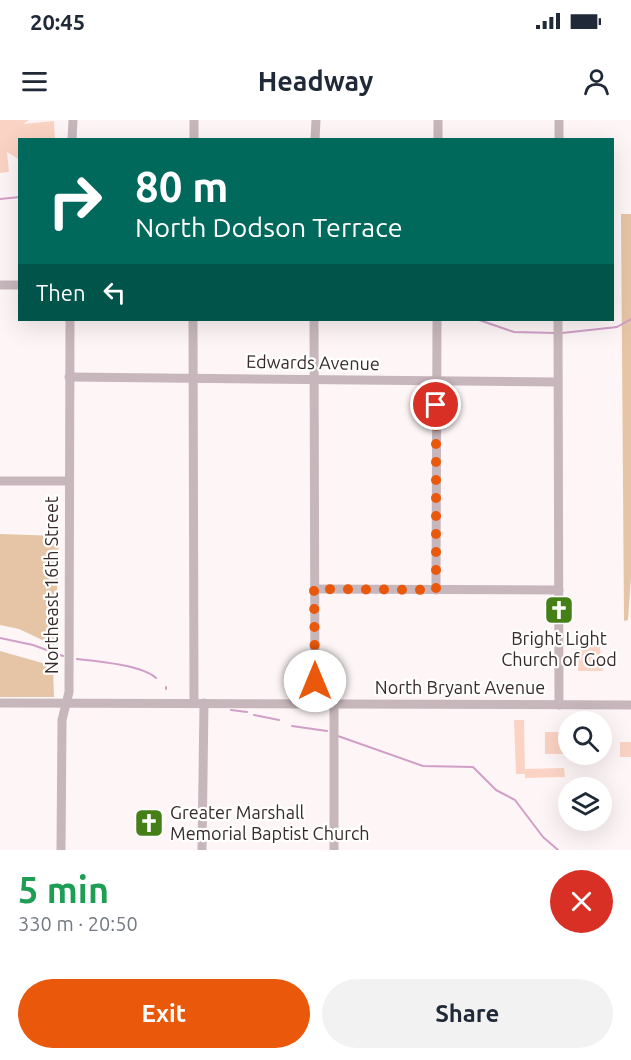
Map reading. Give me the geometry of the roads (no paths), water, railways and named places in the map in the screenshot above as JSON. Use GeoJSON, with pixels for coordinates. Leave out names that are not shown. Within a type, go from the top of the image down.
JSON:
{"type":"FeatureCollection","features":[{"type":"Feature","properties":{"kind":"street"},"geometry":{"type":"LineString","coordinates":[[72,138],[73,120]]}},
{"type":"Feature","properties":{"kind":"street"},"geometry":{"type":"LineString","coordinates":[[194,120],[194,138]]}},
{"type":"Feature","properties":{"kind":"street"},"geometry":{"type":"LineString","coordinates":[[315,138],[316,120]]}},
{"type":"Feature","properties":{"kind":"street"},"geometry":{"type":"LineString","coordinates":[[438,120],[438,138]]}},
{"type":"Feature","properties":{"kind":"street"},"geometry":{"type":"LineString","coordinates":[[559,120],[559,138]]}},
{"type":"Feature","properties":{"kind":"street"},"geometry":{"type":"LineString","coordinates":[[0,285],[18,285]]}},
{"type":"Feature","properties":{"kind":"street","name":"Northeast 16th Street"},"geometry":{"type":"LineString","coordinates":[[61,850],[63,720],[69,682],[70,321]]}},
{"type":"Feature","properties":{"kind":"street"},"geometry":{"type":"LineString","coordinates":[[193,321],[192,379],[202,850]]}},
{"type":"Feature","properties":{"kind":"street"},"geometry":{"type":"LineString","coordinates":[[314,321],[315,704]]}},
{"type":"Feature","properties":{"kind":"street"},"geometry":{"type":"LineString","coordinates":[[436,321],[436,590]]}},
{"type":"Feature","properties":{"kind":"street"},"geometry":{"type":"LineString","coordinates":[[558,321],[559,705]]}},
{"type":"Feature","properties":{"kind":"street","name":"Edwards Avenue"},"geometry":{"type":"LineString","coordinates":[[69,377],[557,382]]}},
{"type":"Feature","properties":{"kind":"street"},"geometry":{"type":"LineString","coordinates":[[0,482],[68,482]]}},
{"type":"Feature","properties":{"kind":"street"},"geometry":{"type":"LineString","coordinates":[[314,589],[559,590]]}},
{"type":"Feature","properties":{"kind":"street","name":"North Bryant Avenue"},"geometry":{"type":"LineString","coordinates":[[0,703],[631,705]]}},
{"type":"Feature","properties":{"kind":"street"},"geometry":{"type":"LineString","coordinates":[[334,704],[334,850]]}},
{"type":"Feature","properties":{"kind":"waterway"},"geometry":{"type":"LineString","coordinates":[[0,199],[18,197]]}},
{"type":"Feature","properties":{"kind":"waterway"},"geometry":{"type":"LineString","coordinates":[[562,333],[617,327],[631,319]]}},
{"type":"Feature","properties":{"kind":"waterway"},"geometry":{"type":"LineString","coordinates":[[482,321],[514,332],[556,333]]}},
{"type":"Feature","properties":{"kind":"waterway"},"geometry":{"type":"LineString","coordinates":[[0,638],[33,645],[63,656]]}},
{"type":"Feature","properties":{"kind":"waterway"},"geometry":{"type":"LineString","coordinates":[[77,659],[130,667],[156,678]]}},
{"type":"Feature","properties":{"kind":"waterway"},"geometry":{"type":"LineString","coordinates":[[231,710],[247,712]]}},
{"type":"Feature","properties":{"kind":"waterway"},"geometry":{"type":"LineString","coordinates":[[254,715],[279,720]]}},
{"type":"Feature","properties":{"kind":"waterway"},"geometry":{"type":"LineString","coordinates":[[292,726],[327,731]]}},
{"type":"Feature","properties":{"kind":"waterway"},"geometry":{"type":"LineString","coordinates":[[338,736],[423,766],[473,767],[496,790],[515,800],[543,837],[558,850]]}},
{"type":"Feature","properties":{"kind":"place","name":"Bright Light Church of God"},"geometry":{"type":"Point","coordinates":[559,610]}},
{"type":"Feature","properties":{"kind":"place","name":"Greater Marshall Memorial Baptist Church"},"geometry":{"type":"Point","coordinates":[149,823]}}]}
